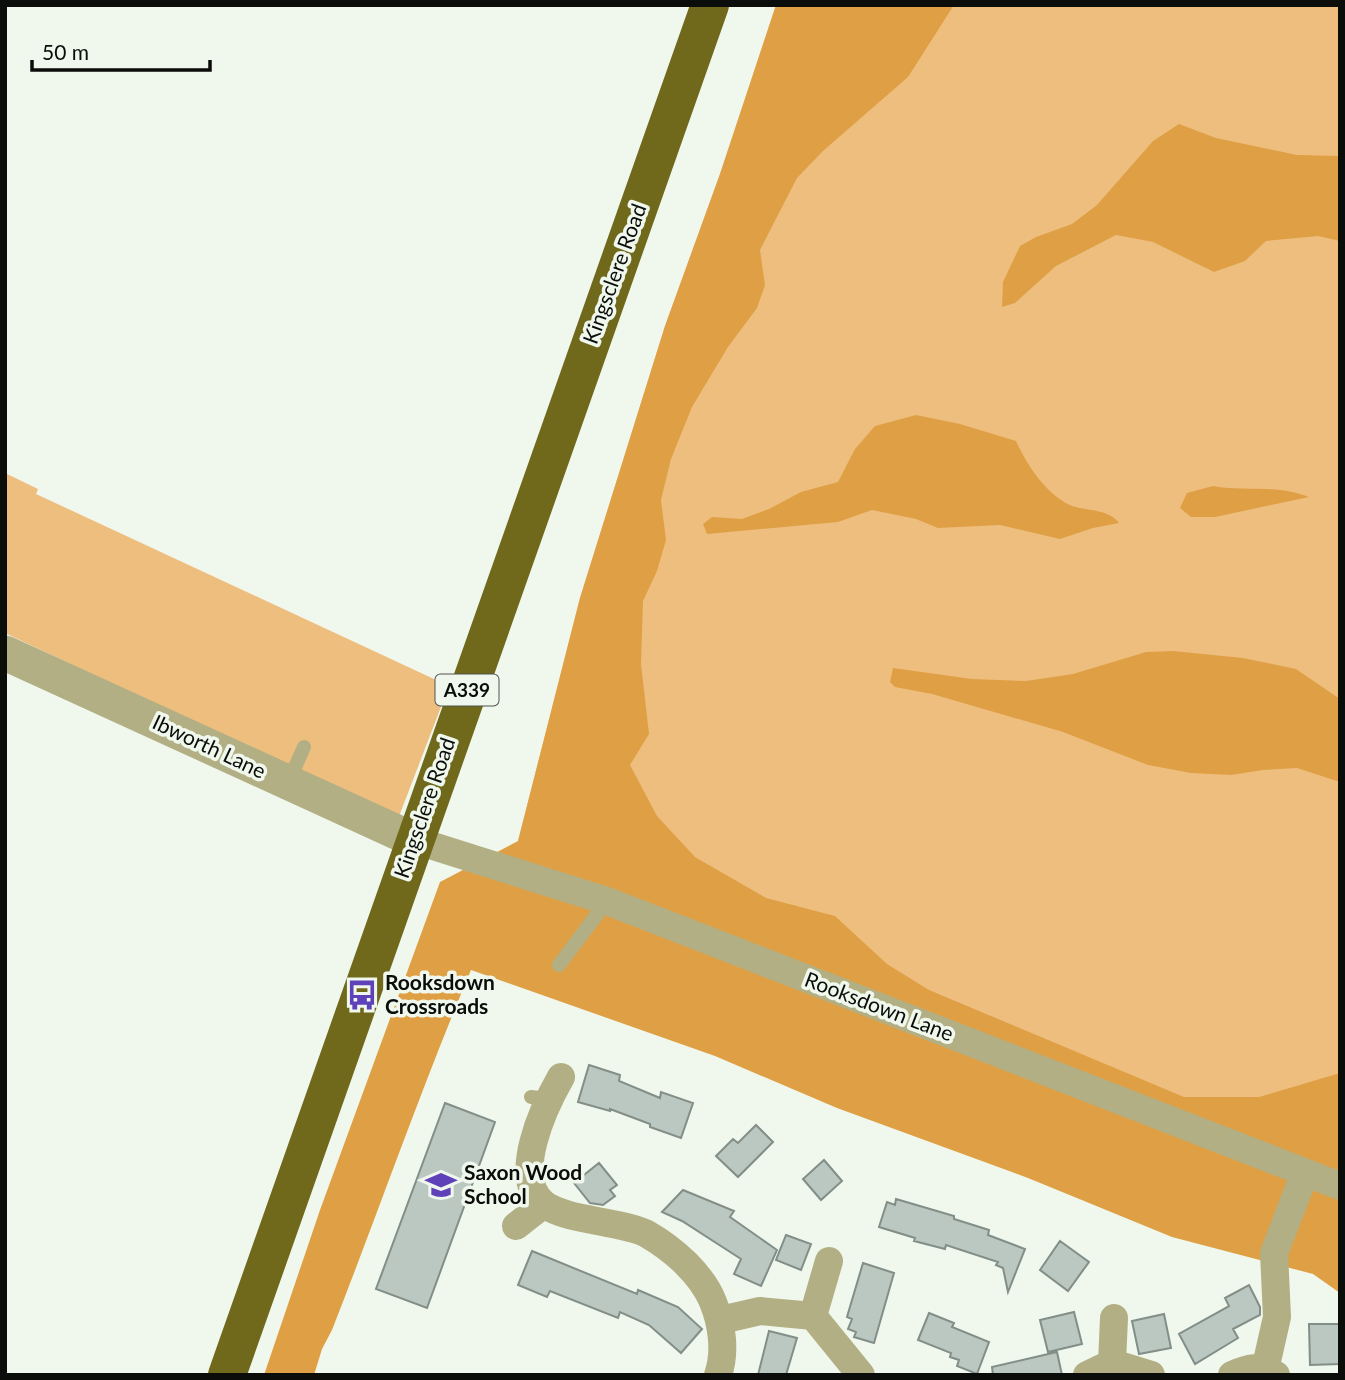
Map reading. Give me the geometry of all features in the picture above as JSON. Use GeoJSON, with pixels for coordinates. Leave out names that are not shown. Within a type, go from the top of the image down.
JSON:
{"type":"FeatureCollection","features":[{"type":"Feature","properties":{"kind":"highway","name":"Kingsclere Road"},"geometry":{"type":"LineString","coordinates":[[227,1375],[710,5]]}},
{"type":"Feature","properties":{"kind":"street","name":"Ibworth Lane"},"geometry":{"type":"LineString","coordinates":[[5,653],[414,840]]}},
{"type":"Feature","properties":{"kind":"street","name":"Rooksdown Lane"},"geometry":{"type":"LineString","coordinates":[[414,840],[607,901],[1340,1186]]}},
{"type":"Feature","properties":{"kind":"street"},"geometry":{"type":"LineString","coordinates":[[547,1091],[535,1133],[531,1185],[544,1204],[568,1214],[646,1233],[691,1268],[709,1292],[721,1320],[718,1375]]}},
{"type":"Feature","properties":{"kind":"street"},"geometry":{"type":"LineString","coordinates":[[1231,1375],[1252,1367],[1270,1372],[1276,1317],[1274,1252],[1305,1173]]}},
{"type":"Feature","properties":{"kind":"street"},"geometry":{"type":"LineString","coordinates":[[516,1226],[544,1204]]}},
{"type":"Feature","properties":{"kind":"street"},"geometry":{"type":"LineString","coordinates":[[813,1316],[829,1261]]}},
{"type":"Feature","properties":{"kind":"street"},"geometry":{"type":"LineString","coordinates":[[721,1320],[760,1311],[813,1316],[861,1375]]}},
{"type":"Feature","properties":{"kind":"street"},"geometry":{"type":"LineString","coordinates":[[1114,1318],[1100,1369],[1151,1375]]}},
{"type":"Feature","properties":{"kind":"lane"},"geometry":{"type":"LineString","coordinates":[[288,783],[304,747]]}},
{"type":"Feature","properties":{"kind":"lane"},"geometry":{"type":"LineString","coordinates":[[559,965],[607,901]]}},
{"type":"Feature","properties":{"kind":"shaded area"},"geometry":{"type":"Polygon","coordinates":[[[776,5],[1340,5],[1340,1170],[518,841],[580,598],[665,326],[720,174],[776,5]]]}},
{"type":"Feature","properties":{"kind":"shaded area"},"geometry":{"type":"Polygon","coordinates":[[[776,5],[954,5],[908,77],[823,151],[797,178],[760,250],[765,285],[757,308],[728,347],[692,407],[671,459],[661,500],[666,540],[657,571],[643,601],[641,664],[649,734],[630,765],[657,816],[695,857],[766,898],[835,916],[887,964],[929,990],[1184,1097],[1259,1097],[1340,1073],[1340,1293],[1313,1274],[1172,1237],[1028,1178],[837,1108],[715,1056],[471,970],[314,1375],[264,1375],[320,1210],[440,882],[518,841],[580,598],[665,326],[720,174],[776,5]]]}},
{"type":"Feature","properties":{"kind":"shaded area"},"geometry":{"type":"Polygon","coordinates":[[[1179,124],[1216,138],[1297,155],[1340,156],[1340,241],[1318,236],[1266,241],[1245,261],[1214,272],[1153,242],[1116,235],[1056,266],[1015,303],[1002,307],[1003,282],[1020,246],[1072,224],[1097,205],[1153,141],[1179,124]]]}},
{"type":"Feature","properties":{"kind":"shaded area"},"geometry":{"type":"Polygon","coordinates":[[[916,415],[960,424],[1016,441],[1036,474],[1056,496],[1078,508],[1107,514],[1119,523],[1060,539],[1000,525],[938,528],[916,519],[872,510],[838,522],[707,534],[703,524],[712,517],[742,519],[769,509],[801,492],[838,482],[855,449],[875,426],[916,415]]]}},
{"type":"Feature","properties":{"kind":"shaded area"},"geometry":{"type":"Polygon","coordinates":[[[5,473],[38,489],[36,494],[449,686],[398,819],[5,633],[5,473]]]}},
{"type":"Feature","properties":{"kind":"shaded area"},"geometry":{"type":"Polygon","coordinates":[[[1213,486],[1273,489],[1309,497],[1215,517],[1191,517],[1180,508],[1187,493],[1213,486]]]}},
{"type":"Feature","properties":{"kind":"shaded area"},"geometry":{"type":"Polygon","coordinates":[[[1173,651],[1243,658],[1296,669],[1340,699],[1340,782],[1297,768],[1231,775],[1191,773],[1148,765],[1063,732],[932,694],[895,687],[890,682],[893,668],[972,679],[1026,681],[1073,674],[1146,652],[1173,651]]]}},
{"type":"Feature","properties":{"kind":"building"},"geometry":{"type":"Polygon","coordinates":[[[589,1065],[620,1075],[619,1081],[660,1098],[661,1092],[693,1103],[681,1138],[610,1109],[578,1102],[589,1065]]]}},
{"type":"Feature","properties":{"kind":"building","name":"Saxon Wood School"},"geometry":{"type":"Polygon","coordinates":[[[445,1103],[495,1122],[427,1308],[376,1289],[445,1103]]]}},
{"type":"Feature","properties":{"kind":"building"},"geometry":{"type":"Polygon","coordinates":[[[756,1125],[773,1142],[738,1177],[716,1156],[733,1139],[738,1143],[756,1125]]]}},
{"type":"Feature","properties":{"kind":"building"},"geometry":{"type":"Polygon","coordinates":[[[824,1160],[842,1181],[821,1200],[803,1179],[824,1160]]]}},
{"type":"Feature","properties":{"kind":"building"},"geometry":{"type":"Polygon","coordinates":[[[599,1163],[617,1185],[610,1190],[615,1196],[603,1205],[590,1203],[574,1183],[599,1163]]]}},
{"type":"Feature","properties":{"kind":"building"},"geometry":{"type":"Polygon","coordinates":[[[683,1190],[734,1211],[730,1217],[777,1250],[761,1286],[734,1274],[741,1259],[682,1221],[662,1212],[683,1190]]]}},
{"type":"Feature","properties":{"kind":"building"},"geometry":{"type":"Polygon","coordinates":[[[896,1199],[954,1216],[954,1219],[989,1230],[988,1235],[1025,1249],[1008,1292],[1003,1268],[996,1265],[998,1262],[946,1245],[945,1249],[914,1241],[915,1238],[879,1227],[887,1202],[895,1205],[896,1199]]]}},
{"type":"Feature","properties":{"kind":"building"},"geometry":{"type":"Polygon","coordinates":[[[786,1235],[811,1244],[801,1270],[776,1260],[786,1235]]]}},
{"type":"Feature","properties":{"kind":"building"},"geometry":{"type":"Polygon","coordinates":[[[1060,1241],[1089,1262],[1068,1291],[1040,1270],[1060,1241]]]}},
{"type":"Feature","properties":{"kind":"building"},"geometry":{"type":"Polygon","coordinates":[[[532,1251],[637,1294],[638,1290],[678,1307],[702,1329],[681,1353],[649,1325],[620,1312],[618,1318],[550,1291],[547,1297],[518,1285],[532,1251]]]}},
{"type":"Feature","properties":{"kind":"building"},"geometry":{"type":"Polygon","coordinates":[[[863,1263],[894,1273],[874,1343],[854,1337],[856,1332],[848,1329],[852,1319],[847,1317],[863,1263]]]}},
{"type":"Feature","properties":{"kind":"building"},"geometry":{"type":"Polygon","coordinates":[[[1249,1285],[1260,1307],[1260,1315],[1233,1329],[1238,1338],[1195,1364],[1179,1334],[1229,1306],[1225,1298],[1249,1285]]]}},
{"type":"Feature","properties":{"kind":"building"},"geometry":{"type":"Polygon","coordinates":[[[1074,1312],[1082,1344],[1048,1352],[1040,1320],[1074,1312]]]}},
{"type":"Feature","properties":{"kind":"building"},"geometry":{"type":"Polygon","coordinates":[[[929,1313],[954,1323],[952,1327],[989,1342],[977,1374],[957,1366],[959,1360],[950,1357],[951,1353],[918,1340],[929,1313]]]}},
{"type":"Feature","properties":{"kind":"building"},"geometry":{"type":"Polygon","coordinates":[[[1164,1314],[1171,1348],[1139,1354],[1132,1321],[1164,1314]]]}},
{"type":"Feature","properties":{"kind":"building"},"geometry":{"type":"Polygon","coordinates":[[[1309,1324],[1340,1324],[1340,1364],[1310,1365],[1309,1324]]]}},
{"type":"Feature","properties":{"kind":"building"},"geometry":{"type":"Polygon","coordinates":[[[769,1331],[797,1338],[786,1375],[758,1375],[769,1331]]]}},
{"type":"Feature","properties":{"kind":"building"},"geometry":{"type":"Polygon","coordinates":[[[1057,1352],[1062,1375],[993,1375],[992,1367],[1057,1352]]]}},
{"type":"Feature","properties":{"kind":"place","name":"Rooksdown Crossroads"},"geometry":{"type":"Point","coordinates":[362,995]}},
{"type":"Feature","properties":{"kind":"place","name":"Saxon Wood School"},"geometry":{"type":"Point","coordinates":[441,1185]}}]}
